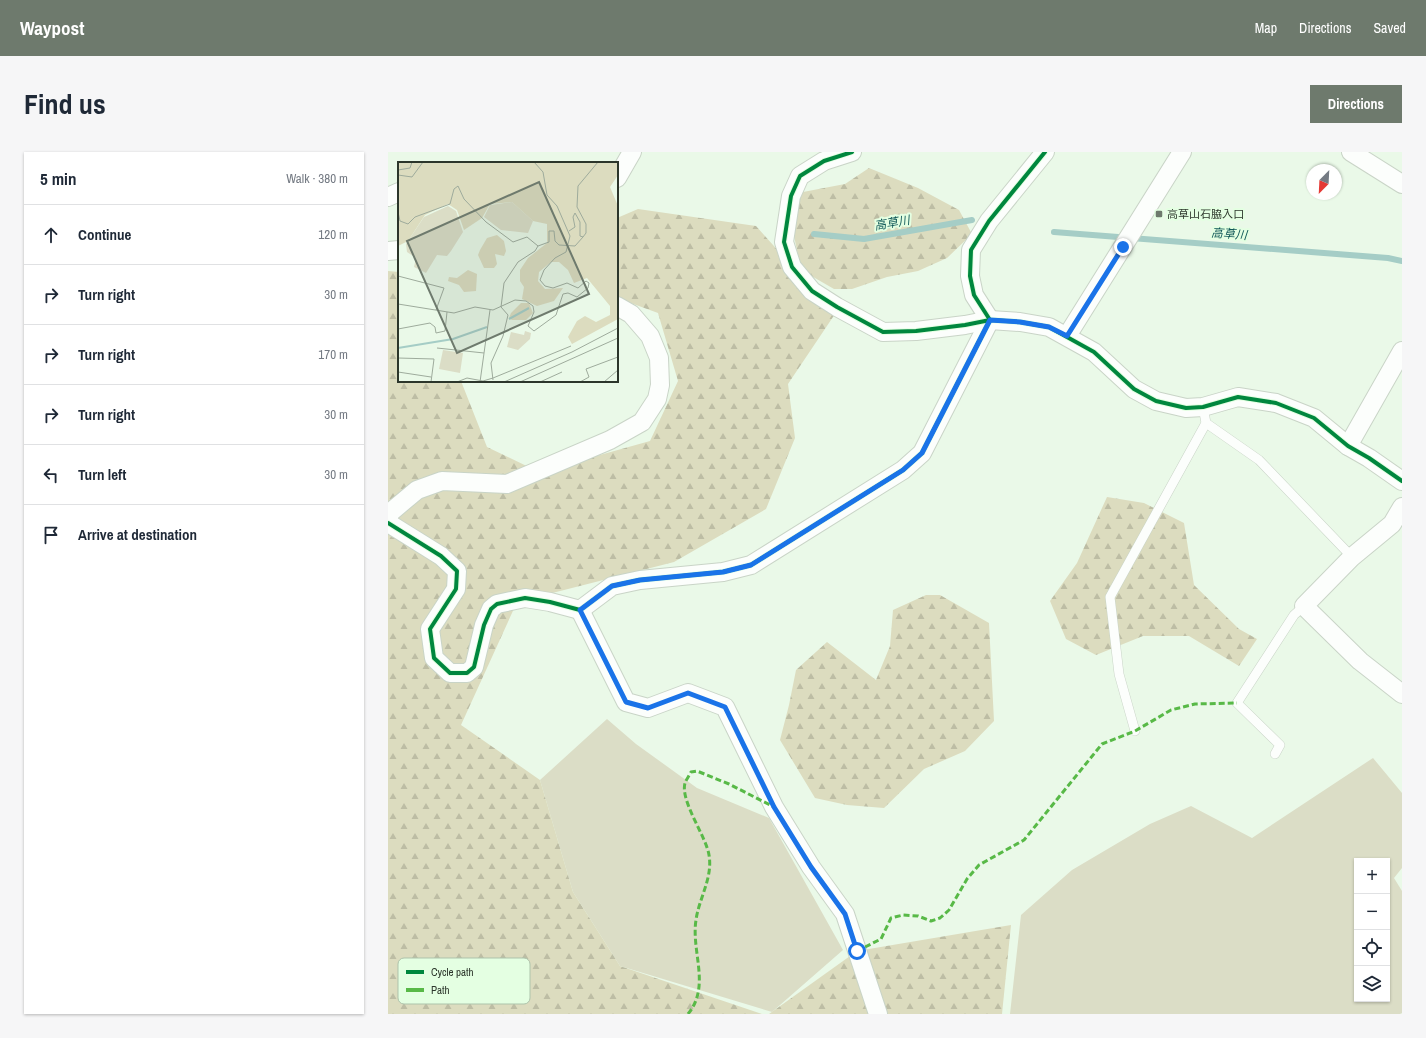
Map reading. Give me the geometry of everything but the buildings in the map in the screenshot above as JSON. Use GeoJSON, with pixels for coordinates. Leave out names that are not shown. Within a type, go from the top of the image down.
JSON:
{"type":"FeatureCollection","features":[{"type":"Feature","properties":{"kind":"street"},"geometry":{"type":"LineString","coordinates":[[618,176],[632,152]]}},
{"type":"Feature","properties":{"kind":"street"},"geometry":{"type":"LineString","coordinates":[[852,152],[824,162],[800,176],[791,196],[784,242],[792,267],[812,291],[837,307],[883,332],[930,329],[965,325],[990,320],[1020,322],[1049,327],[1094,352],[1134,389],[1156,401],[1186,408],[1205,415],[1238,397],[1276,403],[1314,418],[1348,446],[1369,458],[1402,481]]}},
{"type":"Feature","properties":{"kind":"street"},"geometry":{"type":"LineString","coordinates":[[990,320],[974,295],[970,276],[970,250],[989,221],[1045,152]]}},
{"type":"Feature","properties":{"kind":"street"},"geometry":{"type":"LineString","coordinates":[[1067,336],[1182,152]]}},
{"type":"Feature","properties":{"kind":"street"},"geometry":{"type":"LineString","coordinates":[[1351,152],[1402,184]]}},
{"type":"Feature","properties":{"kind":"street"},"geometry":{"type":"LineString","coordinates":[[388,197],[398,192]]}},
{"type":"Feature","properties":{"kind":"street"},"geometry":{"type":"LineString","coordinates":[[388,251],[398,250]]}},
{"type":"Feature","properties":{"kind":"street"},"geometry":{"type":"LineString","coordinates":[[618,307],[631,314],[650,336],[659,358],[660,385],[657,399],[642,422],[610,440],[507,484],[442,481],[418,490],[389,517],[441,556],[457,571],[456,589],[430,630],[434,658],[450,673],[466,673],[474,666],[484,625],[491,609],[497,604],[525,598],[550,602],[580,610],[626,702],[648,708],[688,693],[725,707],[774,807],[811,867],[845,914],[878,1014]]}},
{"type":"Feature","properties":{"kind":"street"},"geometry":{"type":"LineString","coordinates":[[580,610],[612,586],[640,580],[723,572],[751,565],[903,470],[922,453],[990,320]]}},
{"type":"Feature","properties":{"kind":"street"},"geometry":{"type":"LineString","coordinates":[[1348,446],[1402,351]]}},
{"type":"Feature","properties":{"kind":"street"},"geometry":{"type":"LineString","coordinates":[[1402,507],[1392,524],[1352,557],[1304,606],[1360,661],[1402,694]]}},
{"type":"Feature","properties":{"kind":"lane"},"geometry":{"type":"LineString","coordinates":[[1134,731],[1119,674],[1110,597],[1205,415],[1260,460],[1352,557]]}},
{"type":"Feature","properties":{"kind":"lane"},"geometry":{"type":"LineString","coordinates":[[1275,754],[1280,745],[1237,703],[1294,615],[1304,606]]}},
{"type":"Feature","properties":{"kind":"green space"},"geometry":{"type":"Polygon","coordinates":[[[869,168],[918,188],[959,210],[972,234],[947,258],[918,271],[887,277],[852,289],[834,289],[801,270],[791,221],[803,192],[845,184],[869,168]]]}},
{"type":"Feature","properties":{"kind":"green space"},"geometry":{"type":"Polygon","coordinates":[[[638,209],[756,226],[835,314],[788,384],[795,438],[766,509],[674,562],[517,602],[461,725],[540,780],[573,892],[620,966],[762,1014],[388,1014],[388,271],[398,272],[398,382],[461,382],[487,447],[539,472],[650,441],[678,381],[658,313],[618,298],[618,218],[638,209]]]}},
{"type":"Feature","properties":{"kind":"green space"},"geometry":{"type":"Polygon","coordinates":[[[1107,497],[1144,503],[1184,523],[1194,585],[1239,629],[1257,639],[1239,666],[1189,636],[1143,636],[1096,655],[1066,639],[1050,601],[1077,563],[1107,497]]]}},
{"type":"Feature","properties":{"kind":"green space"},"geometry":{"type":"Polygon","coordinates":[[[926,595],[940,595],[989,623],[994,721],[965,751],[924,769],[884,808],[847,805],[815,798],[780,740],[796,670],[827,642],[876,680],[890,646],[893,610],[926,595]]]}},
{"type":"Feature","properties":{"kind":"green space"},"geometry":{"type":"Polygon","coordinates":[[[607,719],[636,744],[697,788],[769,818],[843,950],[772,1012],[620,966],[573,892],[540,780],[607,719]]]}},
{"type":"Feature","properties":{"kind":"green space"},"geometry":{"type":"Polygon","coordinates":[[[1373,758],[1402,793],[1402,868],[1394,878],[1402,891],[1402,1013],[1010,1014],[1021,915],[1072,870],[1150,824],[1191,806],[1252,838],[1373,758]]]}},
{"type":"Feature","properties":{"kind":"green space"},"geometry":{"type":"Polygon","coordinates":[[[1011,925],[1002,1014],[769,1014],[857,951],[1011,925]]]}},
{"type":"Feature","properties":{"kind":"waterway","name":"高草川"},"geometry":{"type":"LineString","coordinates":[[814,234],[864,239],[972,220]]}},
{"type":"Feature","properties":{"kind":"waterway","name":"高草川"},"geometry":{"type":"LineString","coordinates":[[1054,232],[1388,258],[1402,261]]}},
{"type":"Feature","properties":{"kind":"marked path"},"geometry":{"type":"LineString","coordinates":[[857,951],[881,939],[891,918],[903,915],[918,916],[931,921],[940,918],[949,910],[967,879],[979,865],[1024,840],[1102,744],[1135,731],[1171,710],[1195,704],[1237,703]]}},
{"type":"Feature","properties":{"kind":"marked path"},"geometry":{"type":"LineString","coordinates":[[688,1014],[695,1003],[698,992],[699,968],[695,932],[696,920],[710,863],[707,847],[686,799],[684,790],[685,782],[691,772],[697,771],[729,784],[774,807]]}},
{"type":"Feature","properties":{"kind":"cycle path"},"geometry":{"type":"LineString","coordinates":[[852,152],[824,161],[800,176],[791,196],[784,242],[792,267],[812,291],[837,307],[883,332],[916,331],[965,325],[990,320],[1020,322],[1049,327],[1094,352],[1134,389],[1156,401],[1186,408],[1203,407],[1238,397],[1276,403],[1314,418],[1348,446],[1369,458],[1402,481]]}},
{"type":"Feature","properties":{"kind":"cycle path"},"geometry":{"type":"LineString","coordinates":[[388,523],[441,556],[457,571],[456,589],[430,629],[434,658],[450,673],[467,673],[474,667],[484,625],[491,609],[497,604],[525,598],[550,602],[580,610],[612,586],[640,580],[723,572],[751,565],[903,470],[922,453],[990,320],[974,295],[970,276],[971,250],[989,221],[1045,152]]}},
{"type":"Feature","properties":{"kind":"place","name":"高草山石脇入口"},"geometry":{"type":"Point","coordinates":[1159,214]}},
{"type":"Feature","properties":{"kind":"route"},"geometry":{"type":"LineString","coordinates":[[857,951],[845,914],[811,867],[774,807],[725,707],[688,693],[648,708],[626,702],[580,610],[612,586],[640,580],[723,572],[751,565],[903,470],[922,453],[990,320],[1020,322],[1049,327],[1067,336],[1123,247]]}}]}
